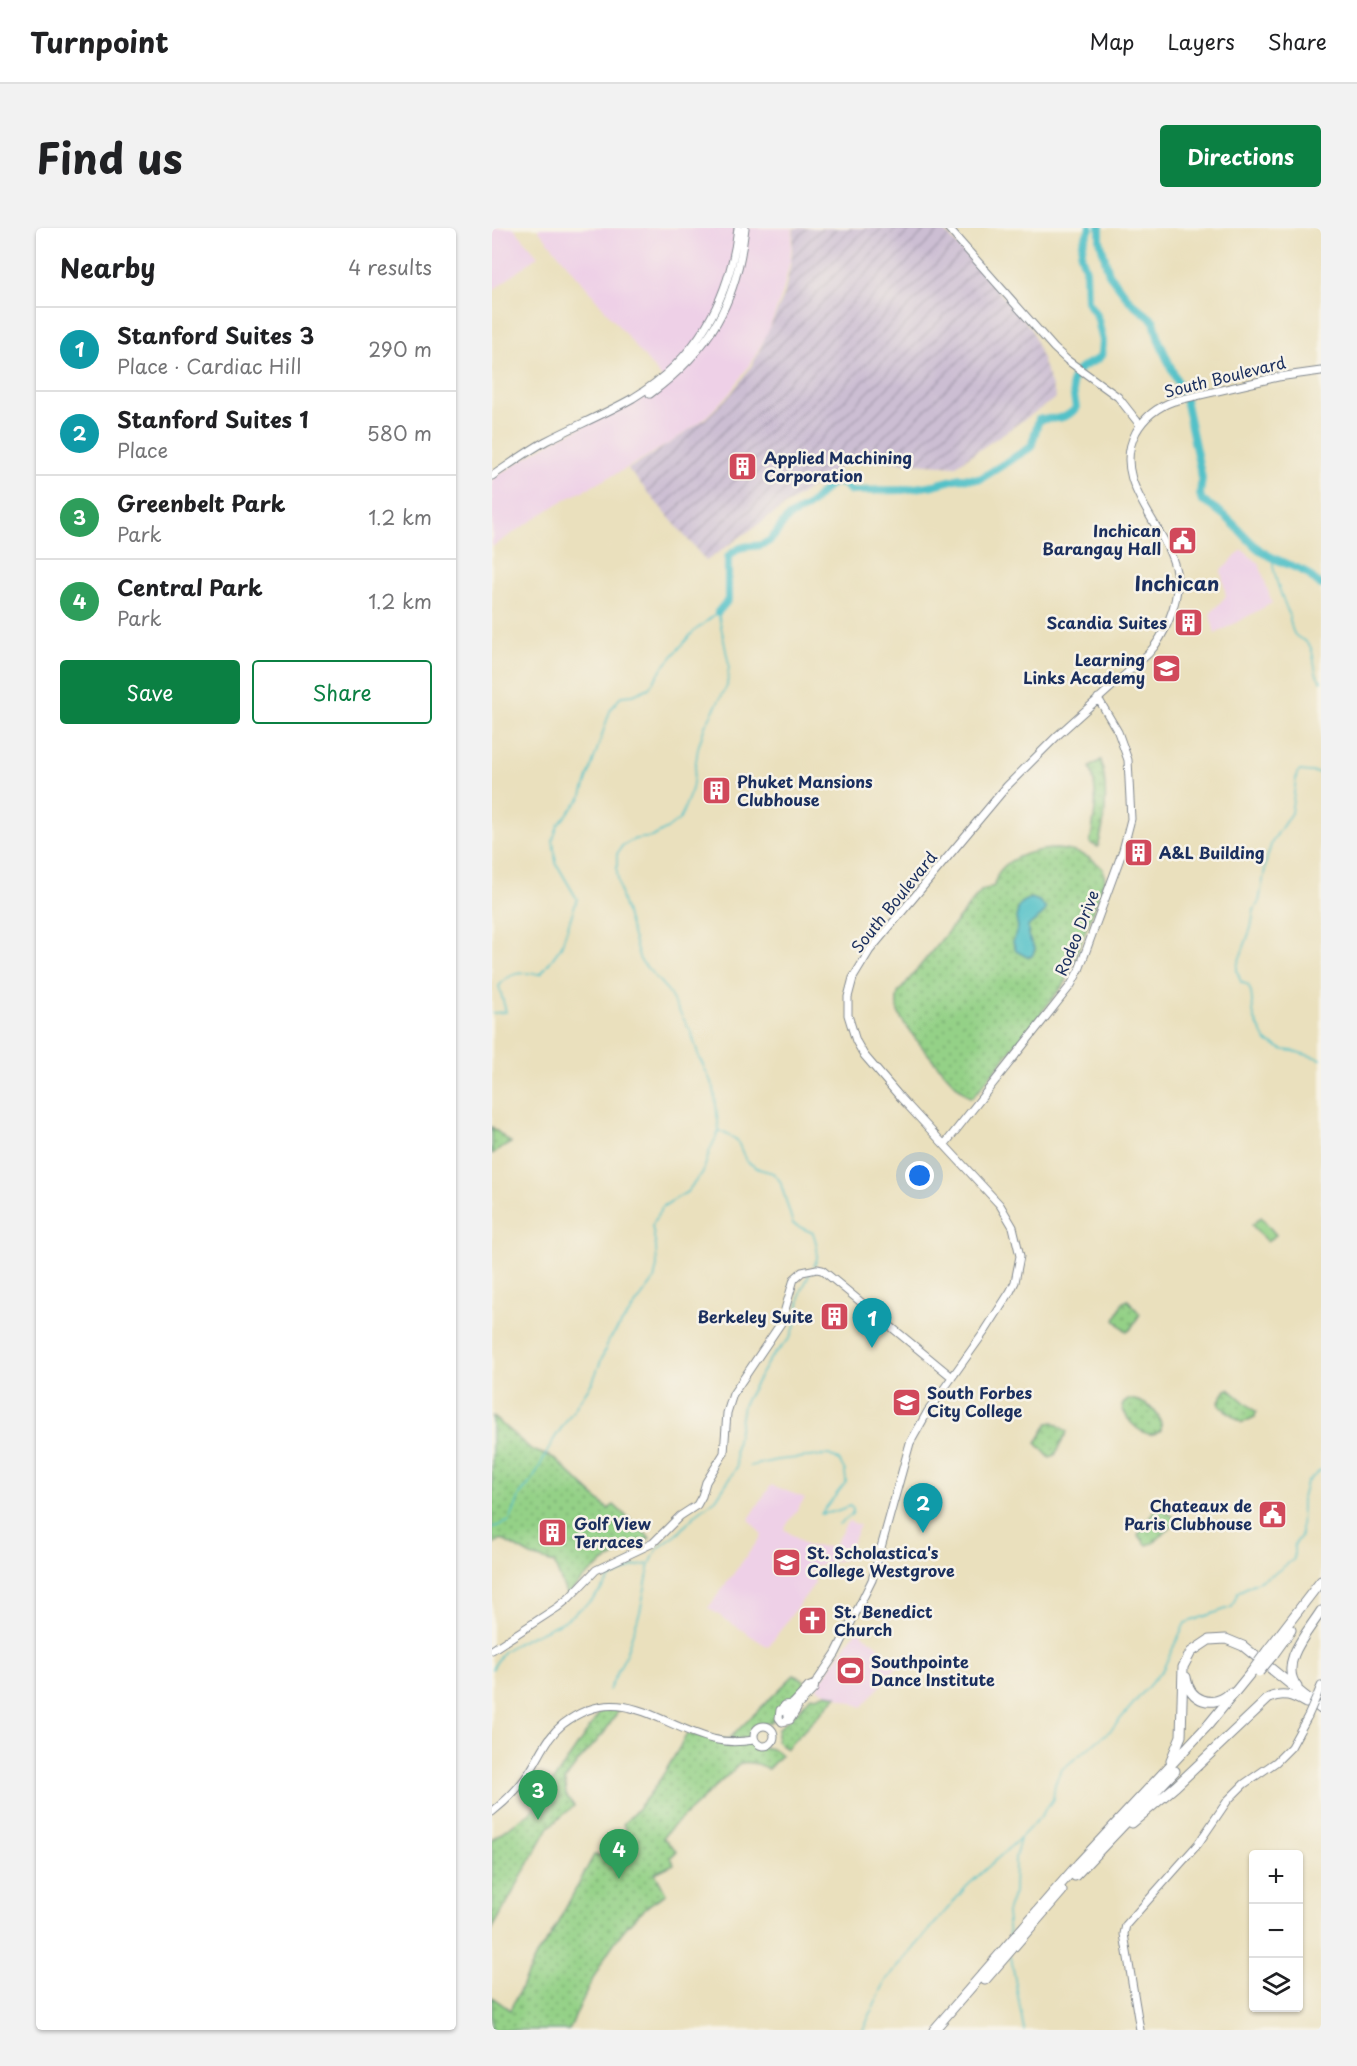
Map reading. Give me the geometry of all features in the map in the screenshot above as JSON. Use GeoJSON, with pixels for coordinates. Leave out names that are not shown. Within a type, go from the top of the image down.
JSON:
{"type":"FeatureCollection","features":[{"type":"Feature","properties":{"kind":"highway"},"geometry":{"type":"LineString","coordinates":[[1098,1847],[1198,1746],[1256,1672],[1321,1581]]}},
{"type":"Feature","properties":{"kind":"highway"},"geometry":{"type":"LineString","coordinates":[[1270,1653],[1321,1591]]}},
{"type":"Feature","properties":{"kind":"highway"},"geometry":{"type":"LineString","coordinates":[[1321,1611],[1290,1664],[1293,1681],[1321,1715]]}},
{"type":"Feature","properties":{"kind":"highway"},"geometry":{"type":"LineString","coordinates":[[1151,1786],[1178,1748],[1182,1730],[1183,1667],[1191,1652],[1204,1642],[1221,1638],[1239,1643],[1321,1709]]}},
{"type":"Feature","properties":{"kind":"highway"},"geometry":{"type":"LineString","coordinates":[[1256,1672],[1227,1696],[1216,1701],[1208,1702],[1199,1699],[1190,1691],[1186,1681],[1188,1664],[1200,1649],[1211,1644],[1228,1644],[1246,1653],[1310,1700]]}},
{"type":"Feature","properties":{"kind":"highway"},"geometry":{"type":"LineString","coordinates":[[934,2030],[1151,1786],[1256,1672]]}},
{"type":"Feature","properties":{"kind":"highway"},"geometry":{"type":"LineString","coordinates":[[1098,1847],[1176,1786],[1264,1701],[1272,1696],[1284,1694],[1310,1700]]}},
{"type":"Feature","properties":{"kind":"highway"},"geometry":{"type":"LineString","coordinates":[[942,2030],[1000,1957]]}},
{"type":"Feature","properties":{"kind":"street"},"geometry":{"type":"LineString","coordinates":[[492,476],[545,442],[632,398],[685,357],[704,330],[723,291],[732,264],[738,228]]}},
{"type":"Feature","properties":{"kind":"street"},"geometry":{"type":"LineString","coordinates":[[650,394],[690,361],[714,326],[737,276],[745,228]]}},
{"type":"Feature","properties":{"kind":"street"},"geometry":{"type":"LineString","coordinates":[[948,228],[1054,348],[1118,397],[1140,425]]}},
{"type":"Feature","properties":{"kind":"street","name":"South Boulevard"},"geometry":{"type":"LineString","coordinates":[[796,1705],[785,1705],[780,1710],[788,1721],[793,1718],[796,1705],[808,1687],[815,1684],[836,1653],[872,1580],[910,1443],[928,1411],[1010,1292],[1015,1282],[1020,1256],[1007,1214],[988,1190],[900,1097],[858,1046],[850,1028],[848,1015],[848,998],[852,978],[870,951],[1007,786],[1098,698],[1152,650],[1169,620],[1174,605],[1177,577],[1167,546],[1135,489],[1131,476],[1130,450],[1140,425],[1154,411],[1174,401],[1278,376],[1321,371]]}},
{"type":"Feature","properties":{"kind":"street","name":"Rodeo Drive"},"geometry":{"type":"LineString","coordinates":[[945,1144],[1071,985],[1079,970],[1123,850],[1131,819],[1128,760],[1118,732],[1098,698]]}},
{"type":"Feature","properties":{"kind":"street"},"geometry":{"type":"LineString","coordinates":[[492,1650],[558,1607],[596,1570],[653,1543],[680,1516],[697,1505],[706,1482],[724,1453],[727,1413],[733,1394],[781,1323],[791,1285],[800,1274],[817,1269],[822,1270],[952,1377]]}},
{"type":"Feature","properties":{"kind":"street"},"geometry":{"type":"LineString","coordinates":[[1140,2030],[1124,1934],[1126,1925],[1198,1844],[1228,1800],[1244,1784],[1276,1762],[1291,1747],[1308,1716],[1310,1700],[1321,1686]]}},
{"type":"Feature","properties":{"kind":"street"},"geometry":{"type":"LineString","coordinates":[[492,1812],[525,1779],[544,1744],[557,1730],[573,1717],[592,1709],[613,1705],[637,1708],[715,1740],[737,1742],[754,1740]]}},
{"type":"Feature","properties":{"kind":"street","name":"South Boulevard"},"geometry":{"type":"LineString","coordinates":[[768,1727],[784,1717]]}},
{"type":"Feature","properties":{"kind":"street","name":"South Boulevard"},"geometry":{"type":"LineString","coordinates":[[774,1734],[784,1717]]}},
{"type":"Feature","properties":{"kind":"street"},"geometry":{"type":"LineString","coordinates":[[768,1727],[774,1734],[772,1742],[767,1746],[758,1745],[754,1740],[754,1733],[758,1728],[768,1727]]}},
{"type":"Feature","properties":{"kind":"shaded area"},"geometry":{"type":"Polygon","coordinates":[[[492,228],[514,228],[538,256],[492,291],[492,228]]]}},
{"type":"Feature","properties":{"kind":"shaded area"},"geometry":{"type":"Polygon","coordinates":[[[537,228],[793,228],[790,261],[782,295],[767,334],[751,363],[730,393],[704,419],[673,441],[559,503],[492,547],[492,479],[551,442],[641,398],[664,381],[537,228]]]}},
{"type":"Feature","properties":{"kind":"shaded area"},"geometry":{"type":"Polygon","coordinates":[[[794,228],[942,228],[1031,328],[1056,398],[955,466],[852,459],[706,561],[628,469],[705,419],[731,394],[753,364],[784,296],[791,262],[794,228]]]}},
{"type":"Feature","properties":{"kind":"shaded area"},"geometry":{"type":"Polygon","coordinates":[[[1242,550],[1259,563],[1272,603],[1215,634],[1210,614],[1226,596],[1221,570],[1242,550]]]}},
{"type":"Feature","properties":{"kind":"shaded area","name":"St. Scholastica's College Westgrove"},"geometry":{"type":"Polygon","coordinates":[[[771,1485],[805,1498],[784,1529],[807,1546],[833,1547],[848,1521],[860,1525],[848,1551],[849,1558],[811,1567],[815,1583],[768,1647],[708,1608],[762,1535],[749,1519],[771,1485]]]}},
{"type":"Feature","properties":{"kind":"shaded area"},"geometry":{"type":"Polygon","coordinates":[[[857,1629],[900,1664],[862,1707],[816,1688],[857,1629]]]}},
{"type":"Feature","properties":{"kind":"green space"},"geometry":{"type":"Polygon","coordinates":[[[1101,760],[1106,804],[1098,847],[1090,843],[1095,814],[1095,795],[1090,767],[1101,760]]]}},
{"type":"Feature","properties":{"kind":"green space"},"geometry":{"type":"Polygon","coordinates":[[[1057,849],[1076,852],[1088,857],[1103,869],[1105,879],[1066,982],[973,1097],[970,1097],[944,1072],[904,1024],[897,1008],[898,993],[981,891],[994,886],[1004,866],[1025,854],[1057,849]]]}},
{"type":"Feature","properties":{"kind":"green space"},"geometry":{"type":"Polygon","coordinates":[[[492,1127],[511,1143],[492,1154],[492,1127]]]}},
{"type":"Feature","properties":{"kind":"green space"},"geometry":{"type":"Polygon","coordinates":[[[1261,1217],[1276,1235],[1267,1242],[1252,1225],[1261,1217]]]}},
{"type":"Feature","properties":{"kind":"green space"},"geometry":{"type":"Polygon","coordinates":[[[1128,1300],[1140,1314],[1130,1330],[1126,1331],[1115,1320],[1122,1303],[1128,1300]]]}},
{"type":"Feature","properties":{"kind":"green space"},"geometry":{"type":"Polygon","coordinates":[[[1229,1389],[1256,1412],[1255,1417],[1242,1423],[1220,1406],[1219,1401],[1229,1389]]]}},
{"type":"Feature","properties":{"kind":"green space"},"geometry":{"type":"Polygon","coordinates":[[[1128,1399],[1151,1408],[1159,1418],[1161,1430],[1149,1434],[1132,1424],[1122,1406],[1128,1399]]]}},
{"type":"Feature","properties":{"kind":"green space"},"geometry":{"type":"Polygon","coordinates":[[[492,1416],[532,1450],[554,1458],[608,1509],[614,1505],[650,1538],[616,1555],[595,1569],[567,1596],[554,1563],[531,1556],[501,1539],[492,1546],[492,1416]]]}},
{"type":"Feature","properties":{"kind":"green space"},"geometry":{"type":"Polygon","coordinates":[[[1054,1422],[1067,1432],[1055,1455],[1050,1458],[1036,1443],[1048,1423],[1054,1422]]]}},
{"type":"Feature","properties":{"kind":"green space"},"geometry":{"type":"Polygon","coordinates":[[[1157,1506],[1178,1521],[1153,1543],[1147,1545],[1138,1535],[1157,1506]]]}},
{"type":"Feature","properties":{"kind":"green space"},"geometry":{"type":"Polygon","coordinates":[[[794,1675],[803,1679],[806,1686],[771,1722],[756,1726],[749,1738],[728,1740],[794,1675]]]}},
{"type":"Feature","properties":{"kind":"green space"},"geometry":{"type":"Polygon","coordinates":[[[827,1693],[837,1696],[786,1749],[776,1741],[778,1729],[811,1696],[817,1697],[827,1693]]]}},
{"type":"Feature","properties":{"kind":"green space"},"geometry":{"type":"Polygon","coordinates":[[[612,1707],[619,1710],[604,1733],[565,1780],[566,1795],[574,1806],[549,1827],[492,1930],[492,1839],[529,1813],[539,1802],[603,1708],[612,1707]]]}},
{"type":"Feature","properties":{"kind":"green space"},"geometry":{"type":"Polygon","coordinates":[[[687,1734],[752,1743],[774,1750],[781,1755],[768,1769],[755,1763],[741,1763],[667,1832],[663,1838],[677,1851],[671,1857],[674,1864],[655,1873],[666,1894],[648,1906],[619,1936],[596,1973],[569,2030],[492,2030],[492,1997],[510,2010],[536,1956],[550,1937],[594,1855],[621,1851],[621,1843],[627,1835],[623,1824],[651,1793],[687,1734]]]}},
{"type":"Feature","properties":{"kind":"water"},"geometry":{"type":"Polygon","coordinates":[[[1031,898],[1039,901],[1046,909],[1043,915],[1028,927],[1028,936],[1035,949],[1032,956],[1027,957],[1016,951],[1013,942],[1018,927],[1016,918],[1019,906],[1031,898]]]}},
{"type":"Feature","properties":{"kind":"waterway"},"geometry":{"type":"LineString","coordinates":[[718,612],[728,600],[728,557],[745,546],[764,544],[769,541],[789,517],[807,507],[835,482],[843,484],[851,491],[902,490],[960,478],[980,479],[1031,447],[1039,419],[1064,417],[1076,408],[1072,384],[1074,374],[1102,354],[1103,341],[1097,316],[1087,301],[1086,270],[1081,255],[1083,243],[1090,228]]}},
{"type":"Feature","properties":{"kind":"waterway"},"geometry":{"type":"LineString","coordinates":[[1100,228],[1100,240],[1109,274],[1130,301],[1154,321],[1159,341],[1185,399],[1202,478],[1200,494],[1202,501],[1226,517],[1256,547],[1274,559],[1307,573],[1321,585]]}},
{"type":"Feature","properties":{"kind":"waterway"},"geometry":{"type":"LineString","coordinates":[[1272,558],[1292,630],[1310,646],[1316,673],[1321,681]]}},
{"type":"Feature","properties":{"kind":"waterway"},"geometry":{"type":"LineString","coordinates":[[492,1013],[506,1012],[499,986],[508,977],[528,973],[541,974],[561,947],[577,899],[556,863],[553,840],[558,825],[581,798],[610,711],[621,696],[633,695],[649,688],[693,632],[718,612],[729,665],[727,686],[705,726],[698,748],[692,789],[680,819],[652,837],[635,839],[622,846],[617,854],[617,873],[621,897],[640,960],[667,990],[691,1032],[699,1057],[714,1088],[719,1131],[703,1172],[687,1192],[662,1207],[652,1226],[657,1266],[654,1280],[609,1340],[593,1381],[554,1439],[533,1479],[520,1495],[510,1521],[492,1528]]}},
{"type":"Feature","properties":{"kind":"waterway"},"geometry":{"type":"LineString","coordinates":[[1321,773],[1300,771],[1297,773],[1291,813],[1272,842],[1259,902],[1254,910],[1251,928],[1237,966],[1241,982],[1248,985],[1251,992],[1254,1018],[1266,1041],[1284,1050],[1321,1059]]}},
{"type":"Feature","properties":{"kind":"waterway"},"geometry":{"type":"LineString","coordinates":[[720,1131],[737,1140],[746,1161],[759,1169],[773,1173],[780,1181],[793,1224],[813,1233],[817,1250],[814,1266]]}},
{"type":"Feature","properties":{"kind":"waterway"},"geometry":{"type":"LineString","coordinates":[[609,1690],[625,1656],[640,1612],[650,1564],[657,1549],[678,1534],[695,1515],[716,1499],[737,1467],[735,1452],[743,1405],[769,1360],[790,1338],[796,1324],[801,1292],[810,1273]]}},
{"type":"Feature","properties":{"kind":"waterway"},"geometry":{"type":"LineString","coordinates":[[750,1466],[777,1460],[829,1455],[839,1460],[845,1471],[846,1482],[821,1514],[850,1506],[853,1509],[852,1514],[839,1524]]}},
{"type":"Feature","properties":{"kind":"waterway"},"geometry":{"type":"LineString","coordinates":[[863,2030],[885,1982],[967,1886],[1042,1815],[1053,1799],[1055,1784],[1061,1770],[1111,1730],[1163,1669],[1185,1623],[1232,1607],[1238,1592],[1275,1573],[1294,1559],[1294,1545],[1301,1536],[1302,1498],[1306,1483],[1321,1470]]}},
{"type":"Feature","properties":{"kind":"waterway"},"geometry":{"type":"LineString","coordinates":[[492,1669],[503,1652],[564,1621],[592,1600],[611,1578],[633,1567],[649,1564]]}},
{"type":"Feature","properties":{"kind":"waterway"},"geometry":{"type":"LineString","coordinates":[[1009,1937],[1007,1912],[1014,1892],[1015,1858],[1020,1839]]}},
{"type":"Feature","properties":{"kind":"waterway"},"geometry":{"type":"LineString","coordinates":[[1011,1957],[1024,2030]]}},
{"type":"Feature","properties":{"kind":"place","name":"Applied Machining Corporation"},"geometry":{"type":"Point","coordinates":[743,467]}},
{"type":"Feature","properties":{"kind":"place","name":"Inchican Barangay Hall"},"geometry":{"type":"Point","coordinates":[1182,540]}},
{"type":"Feature","properties":{"kind":"place","name":"Scandia Suites"},"geometry":{"type":"Point","coordinates":[1188,623]}},
{"type":"Feature","properties":{"kind":"place","name":"Learning Links Academy"},"geometry":{"type":"Point","coordinates":[1166,669]}},
{"type":"Feature","properties":{"kind":"place","name":"Phuket Mansions Clubhouse"},"geometry":{"type":"Point","coordinates":[716,791]}},
{"type":"Feature","properties":{"kind":"place","name":"A&L Building"},"geometry":{"type":"Point","coordinates":[1138,853]}},
{"type":"Feature","properties":{"kind":"place","name":"Berkeley Suite"},"geometry":{"type":"Point","coordinates":[834,1317]}},
{"type":"Feature","properties":{"kind":"place","name":"Stanford Suites 3"},"geometry":{"type":"Point","coordinates":[872,1348]}},
{"type":"Feature","properties":{"kind":"place","name":"South Forbes City College"},"geometry":{"type":"Point","coordinates":[906,1402]}},
{"type":"Feature","properties":{"kind":"place","name":"Chateaux de Paris Clubhouse"},"geometry":{"type":"Point","coordinates":[1273,1515]}},
{"type":"Feature","properties":{"kind":"place","name":"Golf View Terraces"},"geometry":{"type":"Point","coordinates":[553,1533]}},
{"type":"Feature","properties":{"kind":"place","name":"Stanford Suites 1"},"geometry":{"type":"Point","coordinates":[923,1533]}},
{"type":"Feature","properties":{"kind":"place","name":"St. Scholastica's College Westgrove"},"geometry":{"type":"Point","coordinates":[786,1562]}},
{"type":"Feature","properties":{"kind":"place","name":"St. Benedict Church"},"geometry":{"type":"Point","coordinates":[813,1621]}},
{"type":"Feature","properties":{"kind":"place","name":"Southpointe Dance Institute"},"geometry":{"type":"Point","coordinates":[850,1671]}},
{"type":"Feature","properties":{"kind":"place","name":"Greenbelt Park"},"geometry":{"type":"Point","coordinates":[538,1820]}},
{"type":"Feature","properties":{"kind":"place","name":"Central Park"},"geometry":{"type":"Point","coordinates":[619,1879]}},
{"type":"Feature","properties":{"kind":"district","name":"Inchican"},"geometry":{"type":"Point","coordinates":[1177,584]}}]}
